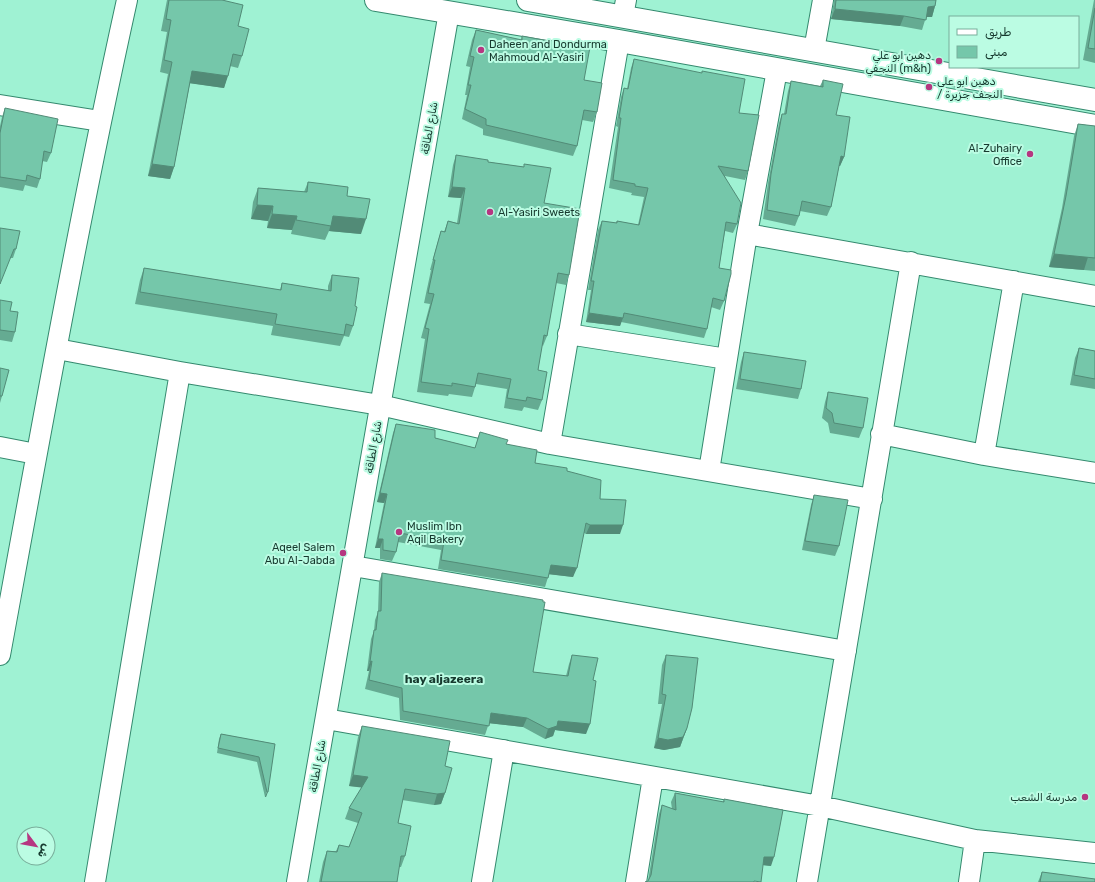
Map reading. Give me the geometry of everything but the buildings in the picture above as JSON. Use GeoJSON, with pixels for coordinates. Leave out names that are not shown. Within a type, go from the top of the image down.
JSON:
{"type":"FeatureCollection","features":[{"type":"Feature","properties":{"kind":"street"},"geometry":{"type":"LineString","coordinates":[[0,654],[36,454],[100,121],[127,0]]}},
{"type":"Feature","properties":{"kind":"street"},"geometry":{"type":"LineString","coordinates":[[376,0],[619,41],[777,70],[1093,111]]}},
{"type":"Feature","properties":{"kind":"street"},"geometry":{"type":"LineString","coordinates":[[528,0],[624,8],[1093,111]]}},
{"type":"Feature","properties":{"kind":"street"},"geometry":{"type":"LineString","coordinates":[[814,50],[823,0]]}},
{"type":"Feature","properties":{"kind":"street","name":"شارع الطاقة"},"geometry":{"type":"LineString","coordinates":[[297,882],[449,12]]}},
{"type":"Feature","properties":{"kind":"street"},"geometry":{"type":"LineString","coordinates":[[550,444],[619,41]]}},
{"type":"Feature","properties":{"kind":"street"},"geometry":{"type":"LineString","coordinates":[[709,471],[747,234],[777,70]]}},
{"type":"Feature","properties":{"kind":"street"},"geometry":{"type":"LineString","coordinates":[[0,105],[100,121]]}},
{"type":"Feature","properties":{"kind":"street"},"geometry":{"type":"LineString","coordinates":[[747,234],[1095,296]]}},
{"type":"Feature","properties":{"kind":"street"},"geometry":{"type":"LineString","coordinates":[[807,882],[911,262]]}},
{"type":"Feature","properties":{"kind":"street"},"geometry":{"type":"LineString","coordinates":[[984,455],[1014,281]]}},
{"type":"Feature","properties":{"kind":"street"},"geometry":{"type":"LineString","coordinates":[[568,334],[727,359]]}},
{"type":"Feature","properties":{"kind":"street"},"geometry":{"type":"LineString","coordinates":[[57,349],[180,372],[380,406],[550,444],[872,499]]}},
{"type":"Feature","properties":{"kind":"street"},"geometry":{"type":"LineString","coordinates":[[95,882],[180,372]]}},
{"type":"Feature","properties":{"kind":"street"},"geometry":{"type":"LineString","coordinates":[[881,434],[984,455],[1095,473]]}},
{"type":"Feature","properties":{"kind":"street"},"geometry":{"type":"LineString","coordinates":[[0,447],[36,454]]}},
{"type":"Feature","properties":{"kind":"street"},"geometry":{"type":"LineString","coordinates":[[353,566],[846,651]]}},
{"type":"Feature","properties":{"kind":"street"},"geometry":{"type":"LineString","coordinates":[[326,719],[820,806],[975,840],[1095,853]]}},
{"type":"Feature","properties":{"kind":"street"},"geometry":{"type":"LineString","coordinates":[[482,882],[504,750]]}},
{"type":"Feature","properties":{"kind":"street"},"geometry":{"type":"LineString","coordinates":[[636,882],[653,777]]}},
{"type":"Feature","properties":{"kind":"street"},"geometry":{"type":"LineString","coordinates":[[969,882],[975,840]]}},
{"type":"Feature","properties":{"kind":"place","name":"Daheen and Dondurma Mahmoud Al-Yasiri"},"geometry":{"type":"Point","coordinates":[481,50]}},
{"type":"Feature","properties":{"kind":"place","name":"دهين ابو علي النجفي (m&h)"},"geometry":{"type":"Point","coordinates":[939,61]}},
{"type":"Feature","properties":{"kind":"place","name":"دهين ابو علي / النجف جزيرة"},"geometry":{"type":"Point","coordinates":[929,87]}},
{"type":"Feature","properties":{"kind":"place","name":"Al-Zuhairy Office"},"geometry":{"type":"Point","coordinates":[1030,154]}},
{"type":"Feature","properties":{"kind":"place","name":"Al-Yasiri Sweets"},"geometry":{"type":"Point","coordinates":[490,212]}},
{"type":"Feature","properties":{"kind":"place","name":"Muslim Ibn Aqil Bakery"},"geometry":{"type":"Point","coordinates":[399,532]}},
{"type":"Feature","properties":{"kind":"place","name":"Aqeel Salem Abu Al-Jabda"},"geometry":{"type":"Point","coordinates":[343,553]}},
{"type":"Feature","properties":{"kind":"place","name":"مدرسة الشعب"},"geometry":{"type":"Point","coordinates":[1085,797]}},
{"type":"Feature","properties":{"kind":"district","name":"hay aljazeera"},"geometry":{"type":"Point","coordinates":[444,679]}}]}
